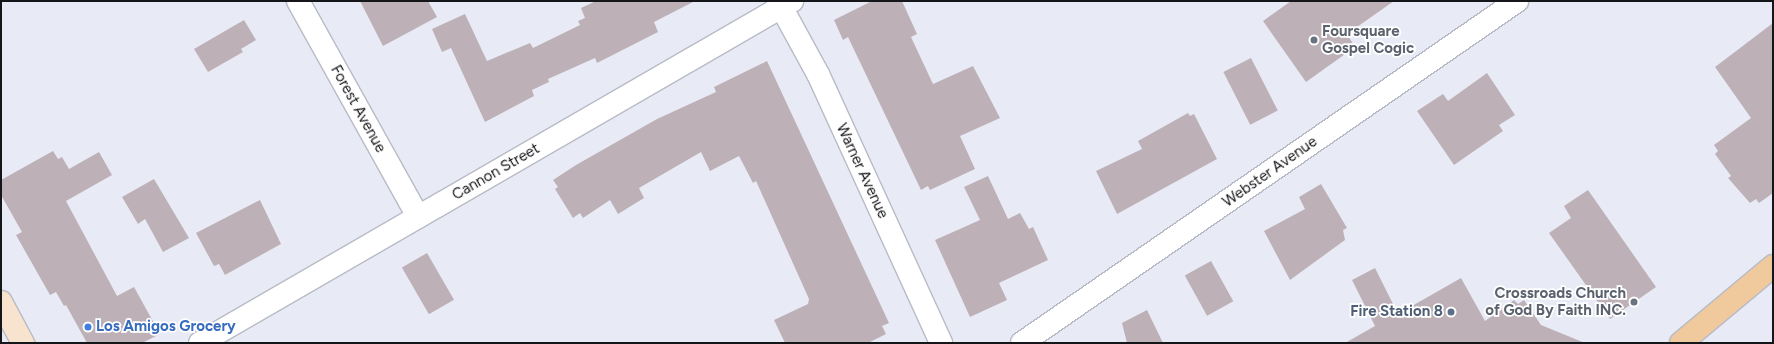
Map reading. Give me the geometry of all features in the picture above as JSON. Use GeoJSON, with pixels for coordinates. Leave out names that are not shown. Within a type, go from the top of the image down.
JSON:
{"type":"FeatureCollection","features":[{"type":"Feature","properties":{"kind":"main road"},"geometry":{"type":"LineString","coordinates":[[1681,343],[1773,266]]}},
{"type":"Feature","properties":{"kind":"street","name":"Forest Avenue"},"geometry":{"type":"LineString","coordinates":[[298,1],[418,217]]}},
{"type":"Feature","properties":{"kind":"street","name":"Webster Avenue"},"geometry":{"type":"LineString","coordinates":[[1022,343],[1517,1]]}},
{"type":"Feature","properties":{"kind":"street","name":"Cannon Street"},"geometry":{"type":"LineString","coordinates":[[200,343],[784,3]]}},
{"type":"Feature","properties":{"kind":"street","name":"Warner Avenue"},"geometry":{"type":"LineString","coordinates":[[784,3],[941,343]]}},
{"type":"Feature","properties":{"kind":"street"},"geometry":{"type":"LineString","coordinates":[[1,302],[23,343]]}},
{"type":"Feature","properties":{"kind":"building"},"geometry":{"type":"Polygon","coordinates":[[[360,1],[428,1],[437,17],[383,46],[360,1]]]}},
{"type":"Feature","properties":{"kind":"building"},"geometry":{"type":"Polygon","coordinates":[[[596,1],[695,1],[654,22],[658,32],[597,63],[595,58],[548,79],[549,82],[532,90],[534,96],[485,122],[451,48],[442,52],[432,29],[465,14],[487,61],[530,43],[533,48],[580,25],[578,21],[585,18],[581,8],[596,1]]]}},
{"type":"Feature","properties":{"kind":"building"},"geometry":{"type":"Polygon","coordinates":[[[872,1],[902,1],[917,34],[911,37],[933,84],[973,66],[1000,118],[960,136],[975,169],[930,190],[928,186],[921,190],[848,37],[843,40],[834,20],[872,1]]]}},
{"type":"Feature","properties":{"kind":"building","name":"Foursquare Gospel Cogic"},"geometry":{"type":"Polygon","coordinates":[[[1291,1],[1394,1],[1347,34],[1355,47],[1306,82],[1263,21],[1291,1]]]}},
{"type":"Feature","properties":{"kind":"building"},"geometry":{"type":"Polygon","coordinates":[[[244,20],[256,40],[241,49],[243,52],[208,72],[194,49],[244,20]]]}},
{"type":"Feature","properties":{"kind":"building"},"geometry":{"type":"Polygon","coordinates":[[[1773,23],[1773,193],[1759,203],[1756,199],[1750,203],[1728,178],[1731,176],[1715,154],[1718,151],[1714,145],[1751,118],[1715,67],[1773,23]]]}},
{"type":"Feature","properties":{"kind":"building"},"geometry":{"type":"Polygon","coordinates":[[[1251,58],[1278,111],[1250,125],[1223,72],[1251,58]]]}},
{"type":"Feature","properties":{"kind":"building"},"geometry":{"type":"Polygon","coordinates":[[[767,61],[889,323],[882,326],[886,334],[868,343],[785,343],[774,320],[808,304],[809,299],[756,181],[753,183],[739,156],[710,171],[701,152],[639,188],[644,198],[618,214],[610,200],[583,218],[580,213],[573,218],[555,189],[558,187],[553,180],[576,165],[657,119],[716,92],[714,87],[767,61]]]}},
{"type":"Feature","properties":{"kind":"building"},"geometry":{"type":"Polygon","coordinates":[[[1487,73],[1515,115],[1499,125],[1503,131],[1454,165],[1417,111],[1443,94],[1448,101],[1487,73]]]}},
{"type":"Feature","properties":{"kind":"building"},"geometry":{"type":"Polygon","coordinates":[[[1188,113],[1190,116],[1194,114],[1217,159],[1117,214],[1096,171],[1142,149],[1138,141],[1188,113]]]}},
{"type":"Feature","properties":{"kind":"building"},"geometry":{"type":"Polygon","coordinates":[[[53,151],[58,159],[62,157],[69,169],[99,152],[112,175],[66,201],[117,296],[134,287],[160,334],[142,343],[87,343],[66,305],[64,306],[56,292],[50,295],[16,235],[22,232],[1,195],[1,180],[53,151]]]}},
{"type":"Feature","properties":{"kind":"building"},"geometry":{"type":"Polygon","coordinates":[[[988,176],[1008,219],[1020,213],[1029,229],[1033,227],[1048,260],[999,283],[1007,300],[970,317],[935,240],[980,220],[964,187],[988,176]]]}},
{"type":"Feature","properties":{"kind":"building"},"geometry":{"type":"Polygon","coordinates":[[[154,179],[189,238],[163,252],[145,219],[138,224],[122,197],[154,179]]]}},
{"type":"Feature","properties":{"kind":"building"},"geometry":{"type":"Polygon","coordinates":[[[1321,184],[1347,228],[1343,230],[1345,240],[1290,280],[1264,231],[1305,209],[1299,197],[1321,184]]]}},
{"type":"Feature","properties":{"kind":"building"},"geometry":{"type":"Polygon","coordinates":[[[1588,190],[1656,287],[1610,319],[1549,233],[1571,218],[1564,206],[1588,190]]]}},
{"type":"Feature","properties":{"kind":"building"},"geometry":{"type":"Polygon","coordinates":[[[260,200],[281,244],[225,275],[219,264],[214,266],[196,233],[260,200]]]}},
{"type":"Feature","properties":{"kind":"building"},"geometry":{"type":"Polygon","coordinates":[[[427,253],[454,300],[429,314],[402,268],[427,253]]]}},
{"type":"Feature","properties":{"kind":"building"},"geometry":{"type":"Polygon","coordinates":[[[1211,261],[1233,301],[1207,316],[1185,276],[1211,261]]]}},
{"type":"Feature","properties":{"kind":"building"},"geometry":{"type":"Polygon","coordinates":[[[1375,268],[1398,314],[1461,278],[1485,321],[1514,300],[1518,304],[1524,300],[1541,325],[1585,343],[1345,343],[1375,326],[1352,280],[1375,268]]]}},
{"type":"Feature","properties":{"kind":"building"},"geometry":{"type":"Polygon","coordinates":[[[1147,310],[1163,343],[1127,343],[1122,323],[1147,310]]]}},
{"type":"Feature","properties":{"kind":"place","name":"Foursquare Gospel Cogic"},"geometry":{"type":"Point","coordinates":[1314,40]}},
{"type":"Feature","properties":{"kind":"place","name":"Crossroads Church of God By Faith INC."},"geometry":{"type":"Point","coordinates":[1634,302]}},
{"type":"Feature","properties":{"kind":"place","name":"Fire Station 8"},"geometry":{"type":"Point","coordinates":[1451,312]}},
{"type":"Feature","properties":{"kind":"place","name":"Los Amigos Grocery"},"geometry":{"type":"Point","coordinates":[88,327]}}]}
